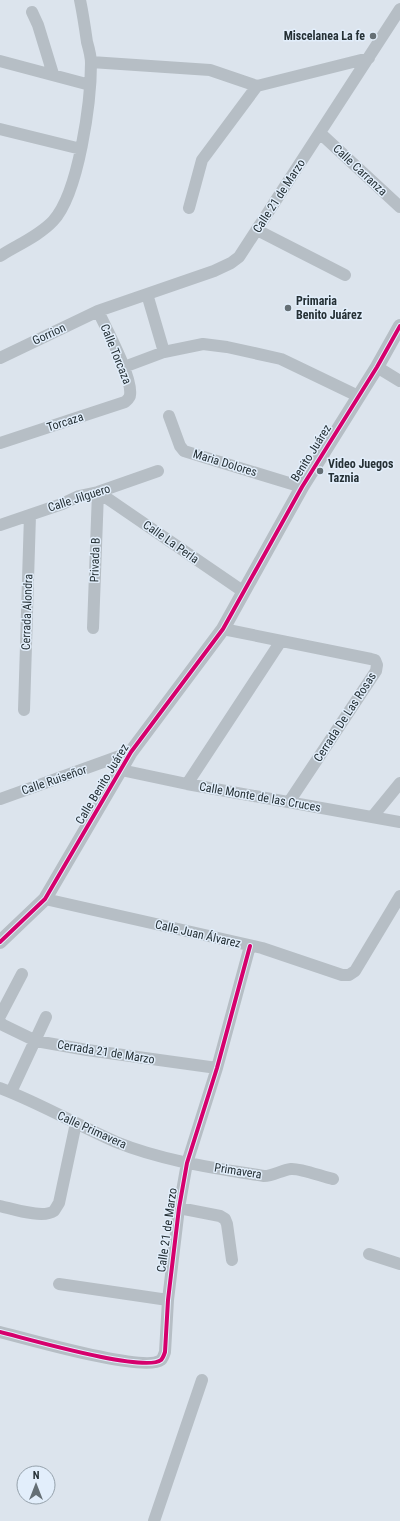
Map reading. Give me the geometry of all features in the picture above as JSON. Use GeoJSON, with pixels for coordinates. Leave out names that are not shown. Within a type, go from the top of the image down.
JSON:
{"type":"FeatureCollection","features":[{"type":"Feature","properties":{"kind":"street"},"geometry":{"type":"LineString","coordinates":[[0,256],[36,234],[53,220],[63,205],[82,149],[90,84],[91,62],[80,0]]}},
{"type":"Feature","properties":{"kind":"street","name":"Calle 21 de Marzo"},"geometry":{"type":"LineString","coordinates":[[98,311],[214,271],[231,263],[238,257],[399,11]]}},
{"type":"Feature","properties":{"kind":"street"},"geometry":{"type":"LineString","coordinates":[[32,12],[38,25],[53,74]]}},
{"type":"Feature","properties":{"kind":"street"},"geometry":{"type":"LineString","coordinates":[[91,62],[210,70],[257,86],[369,58]]}},
{"type":"Feature","properties":{"kind":"street"},"geometry":{"type":"LineString","coordinates":[[0,61],[90,84]]}},
{"type":"Feature","properties":{"kind":"street"},"geometry":{"type":"LineString","coordinates":[[189,208],[202,160],[257,86]]}},
{"type":"Feature","properties":{"kind":"street"},"geometry":{"type":"LineString","coordinates":[[0,129],[82,149]]}},
{"type":"Feature","properties":{"kind":"street","name":"Calle Carranza"},"geometry":{"type":"LineString","coordinates":[[320,133],[400,208]]}},
{"type":"Feature","properties":{"kind":"street"},"geometry":{"type":"LineString","coordinates":[[257,230],[345,275]]}},
{"type":"Feature","properties":{"kind":"street"},"geometry":{"type":"LineString","coordinates":[[147,294],[164,352]]}},
{"type":"Feature","properties":{"kind":"street","name":"Gorrion"},"geometry":{"type":"LineString","coordinates":[[0,358],[98,311]]}},
{"type":"Feature","properties":{"kind":"street","name":"Calle Torcaza"},"geometry":{"type":"LineString","coordinates":[[98,311],[124,367],[130,384],[129,398]]}},
{"type":"Feature","properties":{"kind":"street","name":"Benito Juárez"},"geometry":{"type":"LineString","coordinates":[[244,592],[302,486],[377,368],[400,326]]}},
{"type":"Feature","properties":{"kind":"street"},"geometry":{"type":"LineString","coordinates":[[124,367],[164,352],[204,344],[228,346],[281,359],[358,396]]}},
{"type":"Feature","properties":{"kind":"street"},"geometry":{"type":"LineString","coordinates":[[377,368],[400,381]]}},
{"type":"Feature","properties":{"kind":"street","name":"Torcaza"},"geometry":{"type":"LineString","coordinates":[[0,443],[125,402],[129,398]]}},
{"type":"Feature","properties":{"kind":"street","name":"Maria Dolores"},"geometry":{"type":"LineString","coordinates":[[169,416],[180,446],[184,451],[302,486]]}},
{"type":"Feature","properties":{"kind":"street","name":"Calle Jilguero"},"geometry":{"type":"LineString","coordinates":[[0,525],[62,504],[79,496],[98,492],[158,471]]}},
{"type":"Feature","properties":{"kind":"street","name":"Calle La Perla"},"geometry":{"type":"LineString","coordinates":[[98,492],[244,592]]}},
{"type":"Feature","properties":{"kind":"street","name":"Privada B"},"geometry":{"type":"LineString","coordinates":[[93,628],[98,492]]}},
{"type":"Feature","properties":{"kind":"street","name":"Cerrada Alondra"},"geometry":{"type":"LineString","coordinates":[[24,710],[30,515]]}},
{"type":"Feature","properties":{"kind":"street","name":"Calle Benito Juárez"},"geometry":{"type":"LineString","coordinates":[[0,942],[45,898],[131,752],[223,628],[244,592]]}},
{"type":"Feature","properties":{"kind":"street","name":"Cerrada De Las Rosas"},"geometry":{"type":"LineString","coordinates":[[223,628],[371,659],[375,660],[377,665],[376,671],[289,802]]}},
{"type":"Feature","properties":{"kind":"street"},"geometry":{"type":"LineString","coordinates":[[187,784],[280,641]]}},
{"type":"Feature","properties":{"kind":"street","name":"Calle Ruiseñor"},"geometry":{"type":"LineString","coordinates":[[0,799],[131,752]]}},
{"type":"Feature","properties":{"kind":"street","name":"Calle Monte de las Cruces"},"geometry":{"type":"LineString","coordinates":[[121,770],[187,784],[400,822]]}},
{"type":"Feature","properties":{"kind":"street"},"geometry":{"type":"LineString","coordinates":[[373,816],[400,783]]}},
{"type":"Feature","properties":{"kind":"street","name":"Calle Juan Álvarez"},"geometry":{"type":"LineString","coordinates":[[45,898],[250,946],[342,975],[349,975],[356,971],[400,896]]}},
{"type":"Feature","properties":{"kind":"street","name":"Calle 21 de Marzo"},"geometry":{"type":"LineString","coordinates":[[0,1332],[96,1356],[133,1362],[152,1363],[161,1360],[165,1352],[168,1300],[179,1208],[187,1163],[217,1068],[250,946]]}},
{"type":"Feature","properties":{"kind":"street"},"geometry":{"type":"LineString","coordinates":[[0,1016],[22,974]]}},
{"type":"Feature","properties":{"kind":"street"},"geometry":{"type":"LineString","coordinates":[[6,1090],[36,1040],[46,1017]]}},
{"type":"Feature","properties":{"kind":"street","name":"Cerrada 21 de Marzo"},"geometry":{"type":"LineString","coordinates":[[0,1022],[3,1025],[36,1040],[87,1050],[217,1068]]}},
{"type":"Feature","properties":{"kind":"street","name":"Calle Primavera"},"geometry":{"type":"LineString","coordinates":[[6,1090],[117,1142],[154,1155],[187,1163]]}},
{"type":"Feature","properties":{"kind":"street"},"geometry":{"type":"LineString","coordinates":[[0,1206],[41,1214],[52,1212],[56,1208],[59,1203],[76,1123]]}},
{"type":"Feature","properties":{"kind":"street","name":"Primavera"},"geometry":{"type":"LineString","coordinates":[[187,1163],[264,1176],[270,1176],[293,1169],[333,1179]]}},
{"type":"Feature","properties":{"kind":"street"},"geometry":{"type":"LineString","coordinates":[[179,1208],[220,1216],[225,1219],[228,1224],[232,1260]]}},
{"type":"Feature","properties":{"kind":"street"},"geometry":{"type":"LineString","coordinates":[[369,1254],[400,1264]]}},
{"type":"Feature","properties":{"kind":"street"},"geometry":{"type":"LineString","coordinates":[[58,1284],[168,1300]]}},
{"type":"Feature","properties":{"kind":"street"},"geometry":{"type":"LineString","coordinates":[[154,1521],[202,1380]]}},
{"type":"Feature","properties":{"kind":"cycle path"},"geometry":{"type":"LineString","coordinates":[[0,942],[45,899],[131,752],[223,629],[302,487],[377,367],[400,326]]}},
{"type":"Feature","properties":{"kind":"cycle path"},"geometry":{"type":"LineString","coordinates":[[0,1332],[57,1347],[109,1358],[150,1363],[161,1360],[165,1352],[168,1300],[179,1208],[187,1163],[217,1068],[250,946]]}},
{"type":"Feature","properties":{"kind":"place","name":"Miscelanea La fe"},"geometry":{"type":"Point","coordinates":[373,36]}},
{"type":"Feature","properties":{"kind":"place","name":"Primaria Benito Juárez"},"geometry":{"type":"Point","coordinates":[288,308]}},
{"type":"Feature","properties":{"kind":"place","name":"Video Juegos Taznia"},"geometry":{"type":"Point","coordinates":[320,471]}}]}
